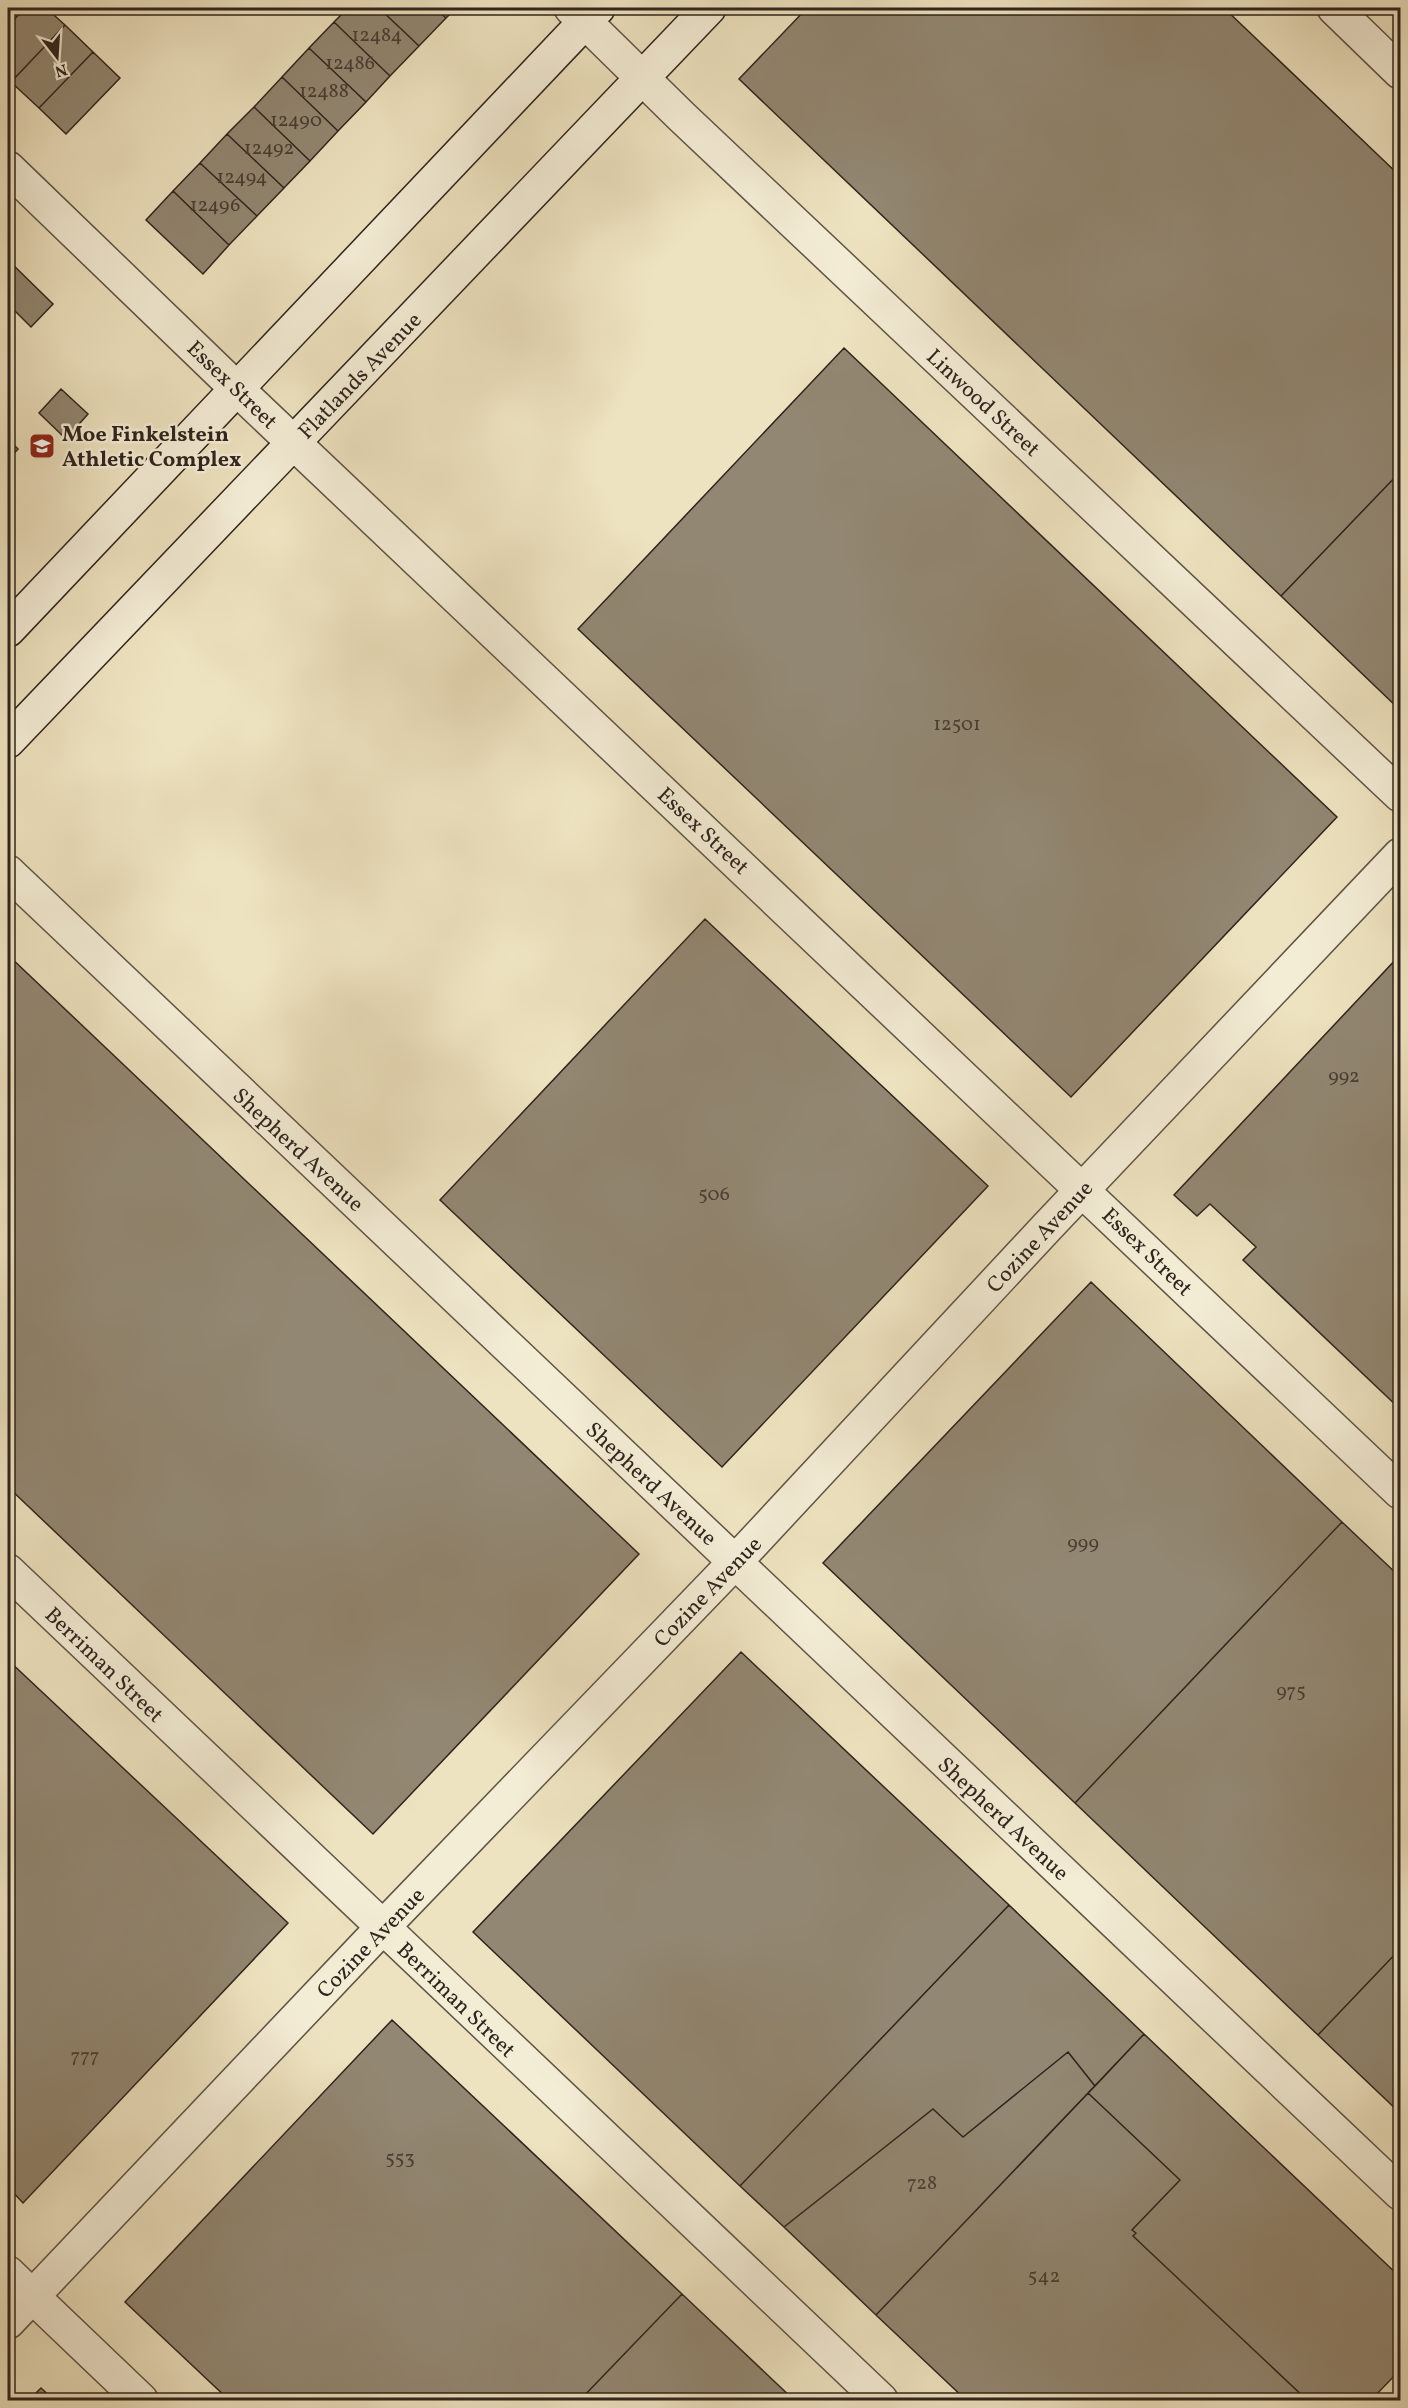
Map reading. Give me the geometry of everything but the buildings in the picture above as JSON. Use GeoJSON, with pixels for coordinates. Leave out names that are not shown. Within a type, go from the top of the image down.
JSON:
{"type":"FeatureCollection","features":[{"type":"Feature","properties":{"kind":"street","name":"Flatlands Avenue"},"geometry":{"type":"LineString","coordinates":[[8,741],[709,8]]}},
{"type":"Feature","properties":{"kind":"street"},"geometry":{"type":"LineString","coordinates":[[1334,8],[1401,72]]}},
{"type":"Feature","properties":{"kind":"street","name":"Linwood Street"},"geometry":{"type":"LineString","coordinates":[[585,12],[642,79],[1401,795]]}},
{"type":"Feature","properties":{"kind":"street"},"geometry":{"type":"LineString","coordinates":[[8,630],[237,389],[585,12]]}},
{"type":"Feature","properties":{"kind":"street","name":"Essex Street"},"geometry":{"type":"LineString","coordinates":[[8,168],[237,389],[1401,1492]]}},
{"type":"Feature","properties":{"kind":"street","name":"Cozine Avenue"},"geometry":{"type":"LineString","coordinates":[[8,2322],[382,1928],[735,1562],[1401,855]]}},
{"type":"Feature","properties":{"kind":"street","name":"Shepherd Avenue"},"geometry":{"type":"LineString","coordinates":[[8,872],[1401,2193]]}},
{"type":"Feature","properties":{"kind":"street","name":"Berriman Street"},"geometry":{"type":"LineString","coordinates":[[8,1571],[881,2400]]}},
{"type":"Feature","properties":{"kind":"street"},"geometry":{"type":"LineString","coordinates":[[8,2273],[141,2400]]}},
{"type":"Feature","properties":{"kind":"place","name":"Moe Finkelstein Athletic Complex"},"geometry":{"type":"Point","coordinates":[42,446]}}]}
